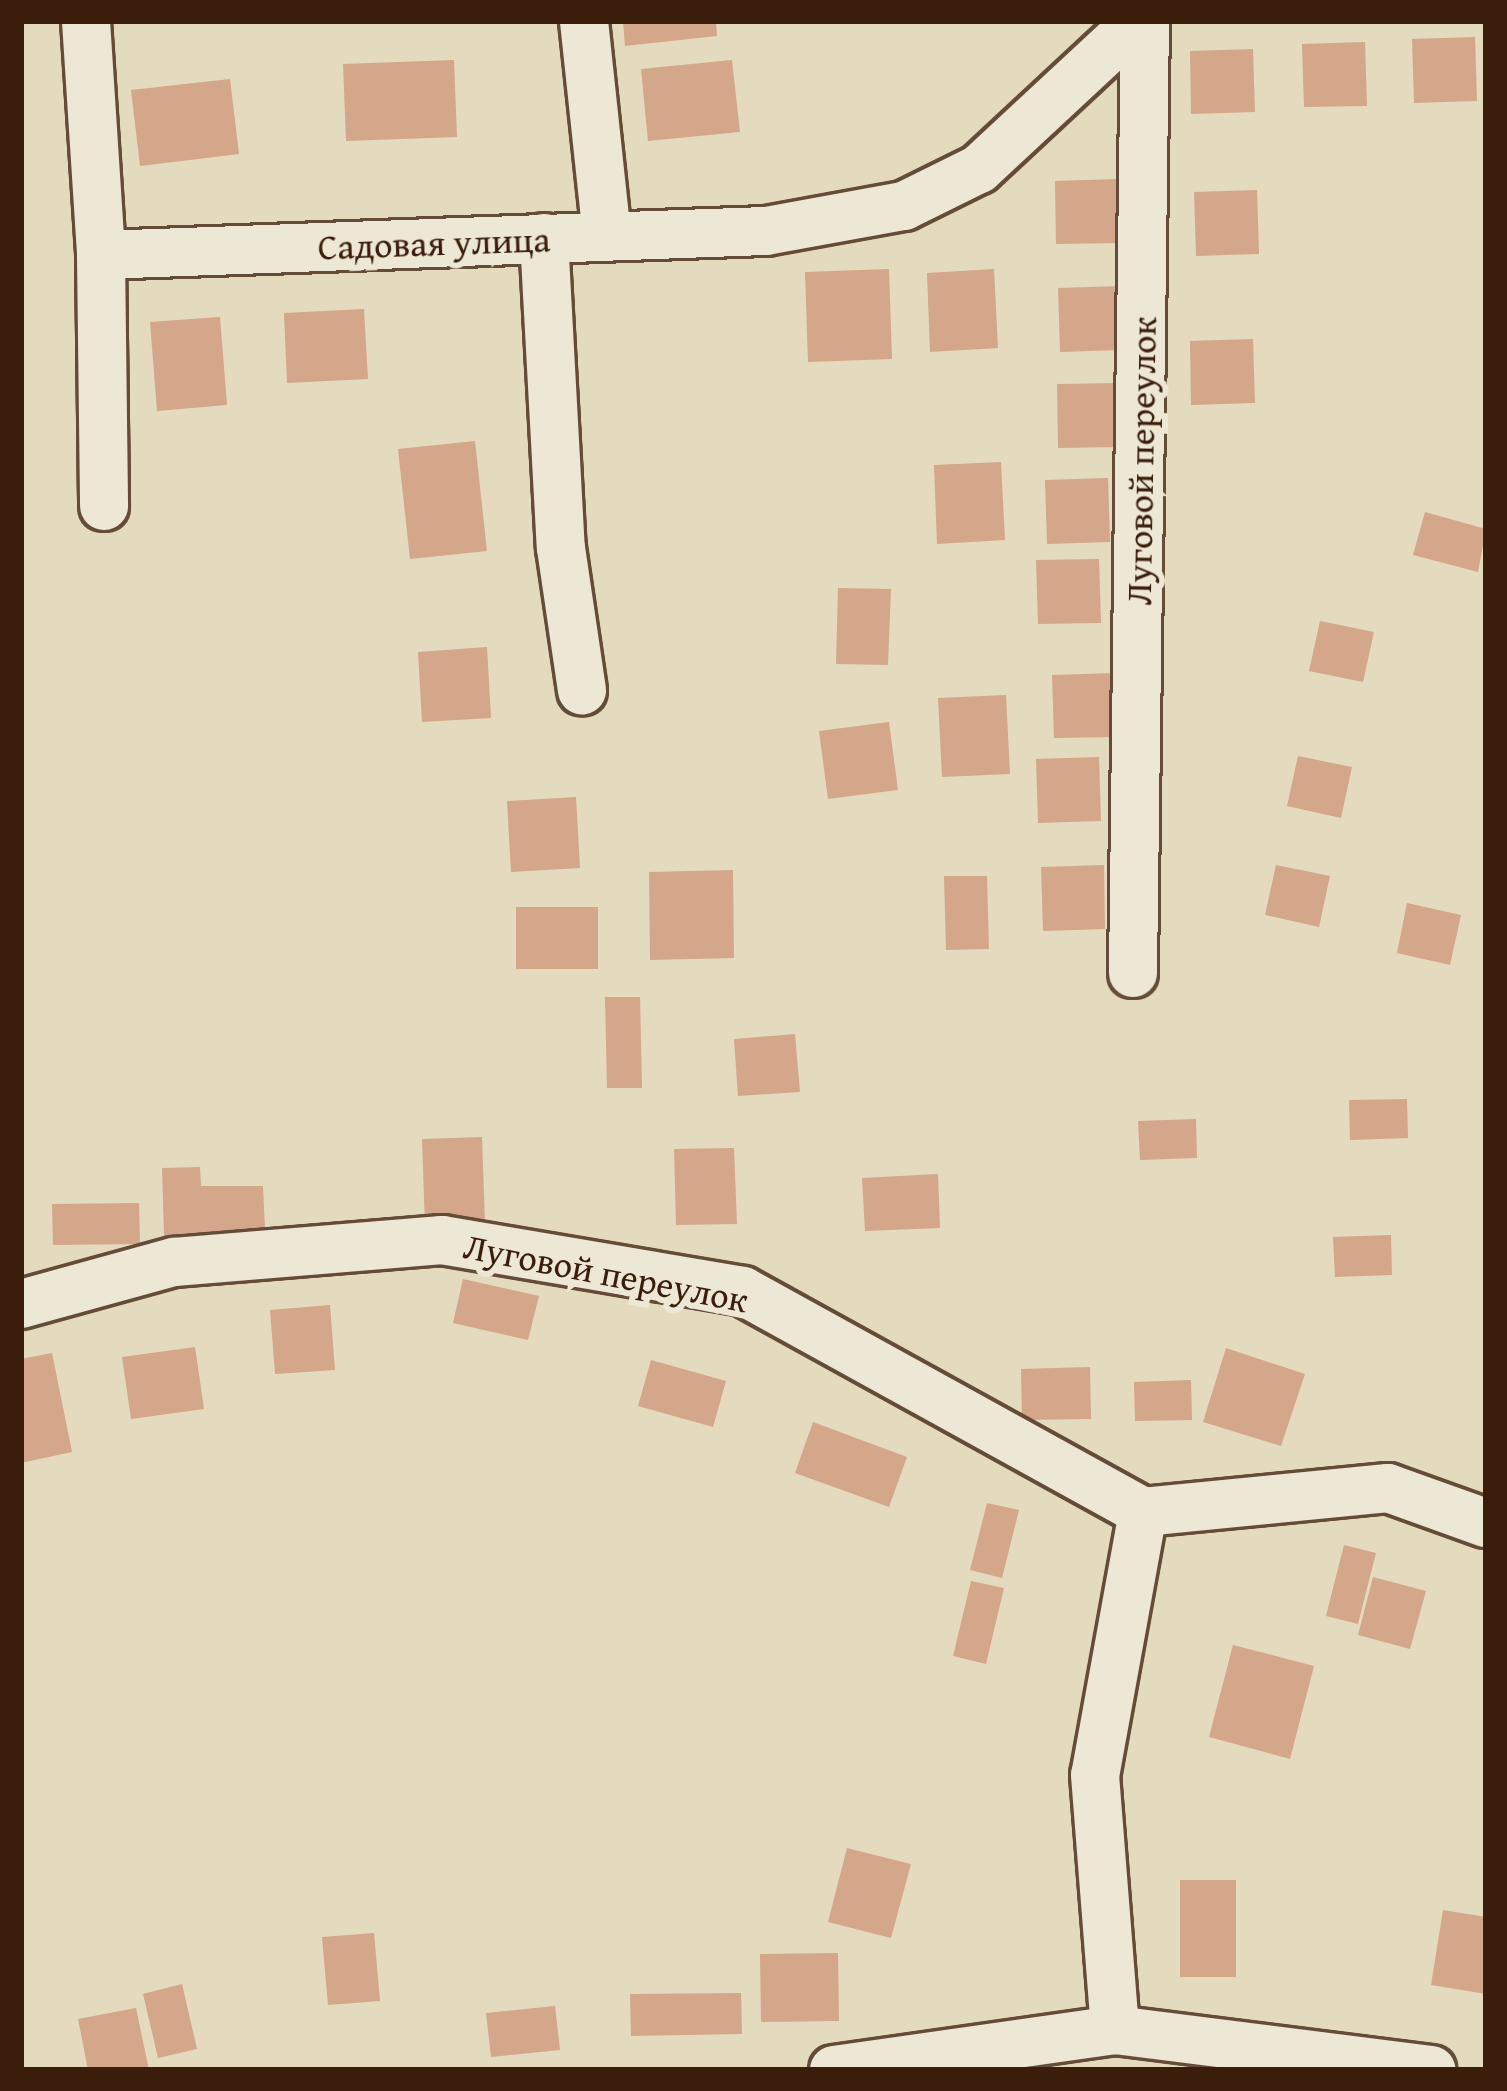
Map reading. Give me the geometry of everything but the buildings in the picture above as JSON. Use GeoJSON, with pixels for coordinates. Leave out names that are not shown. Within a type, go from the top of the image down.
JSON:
{"type":"FeatureCollection","features":[{"type":"Feature","properties":{"kind":"street"},"geometry":{"type":"LineString","coordinates":[[86,21],[101,256],[104,506]]}},
{"type":"Feature","properties":{"kind":"street"},"geometry":{"type":"LineString","coordinates":[[584,21],[607,236]]}},
{"type":"Feature","properties":{"kind":"street","name":"Садовая улица"},"geometry":{"type":"LineString","coordinates":[[101,256],[766,231],[904,206],[979,169],[1142,21]]}},
{"type":"Feature","properties":{"kind":"street","name":"Луговой переулок"},"geometry":{"type":"LineString","coordinates":[[1133,973],[1142,21]]}},
{"type":"Feature","properties":{"kind":"street"},"geometry":{"type":"LineString","coordinates":[[544,238],[561,548],[582,690]]}},
{"type":"Feature","properties":{"kind":"street","name":"Луговой переулок"},"geometry":{"type":"LineString","coordinates":[[21,1304],[174,1262],[442,1240],[742,1291],[1143,1513]]}},
{"type":"Feature","properties":{"kind":"street"},"geometry":{"type":"LineString","coordinates":[[1115,2030],[1095,1775],[1143,1513],[1388,1488],[1486,1523]]}},
{"type":"Feature","properties":{"kind":"street"},"geometry":{"type":"LineString","coordinates":[[834,2070],[1115,2030],[1285,2060],[1431,2070]]}}]}
